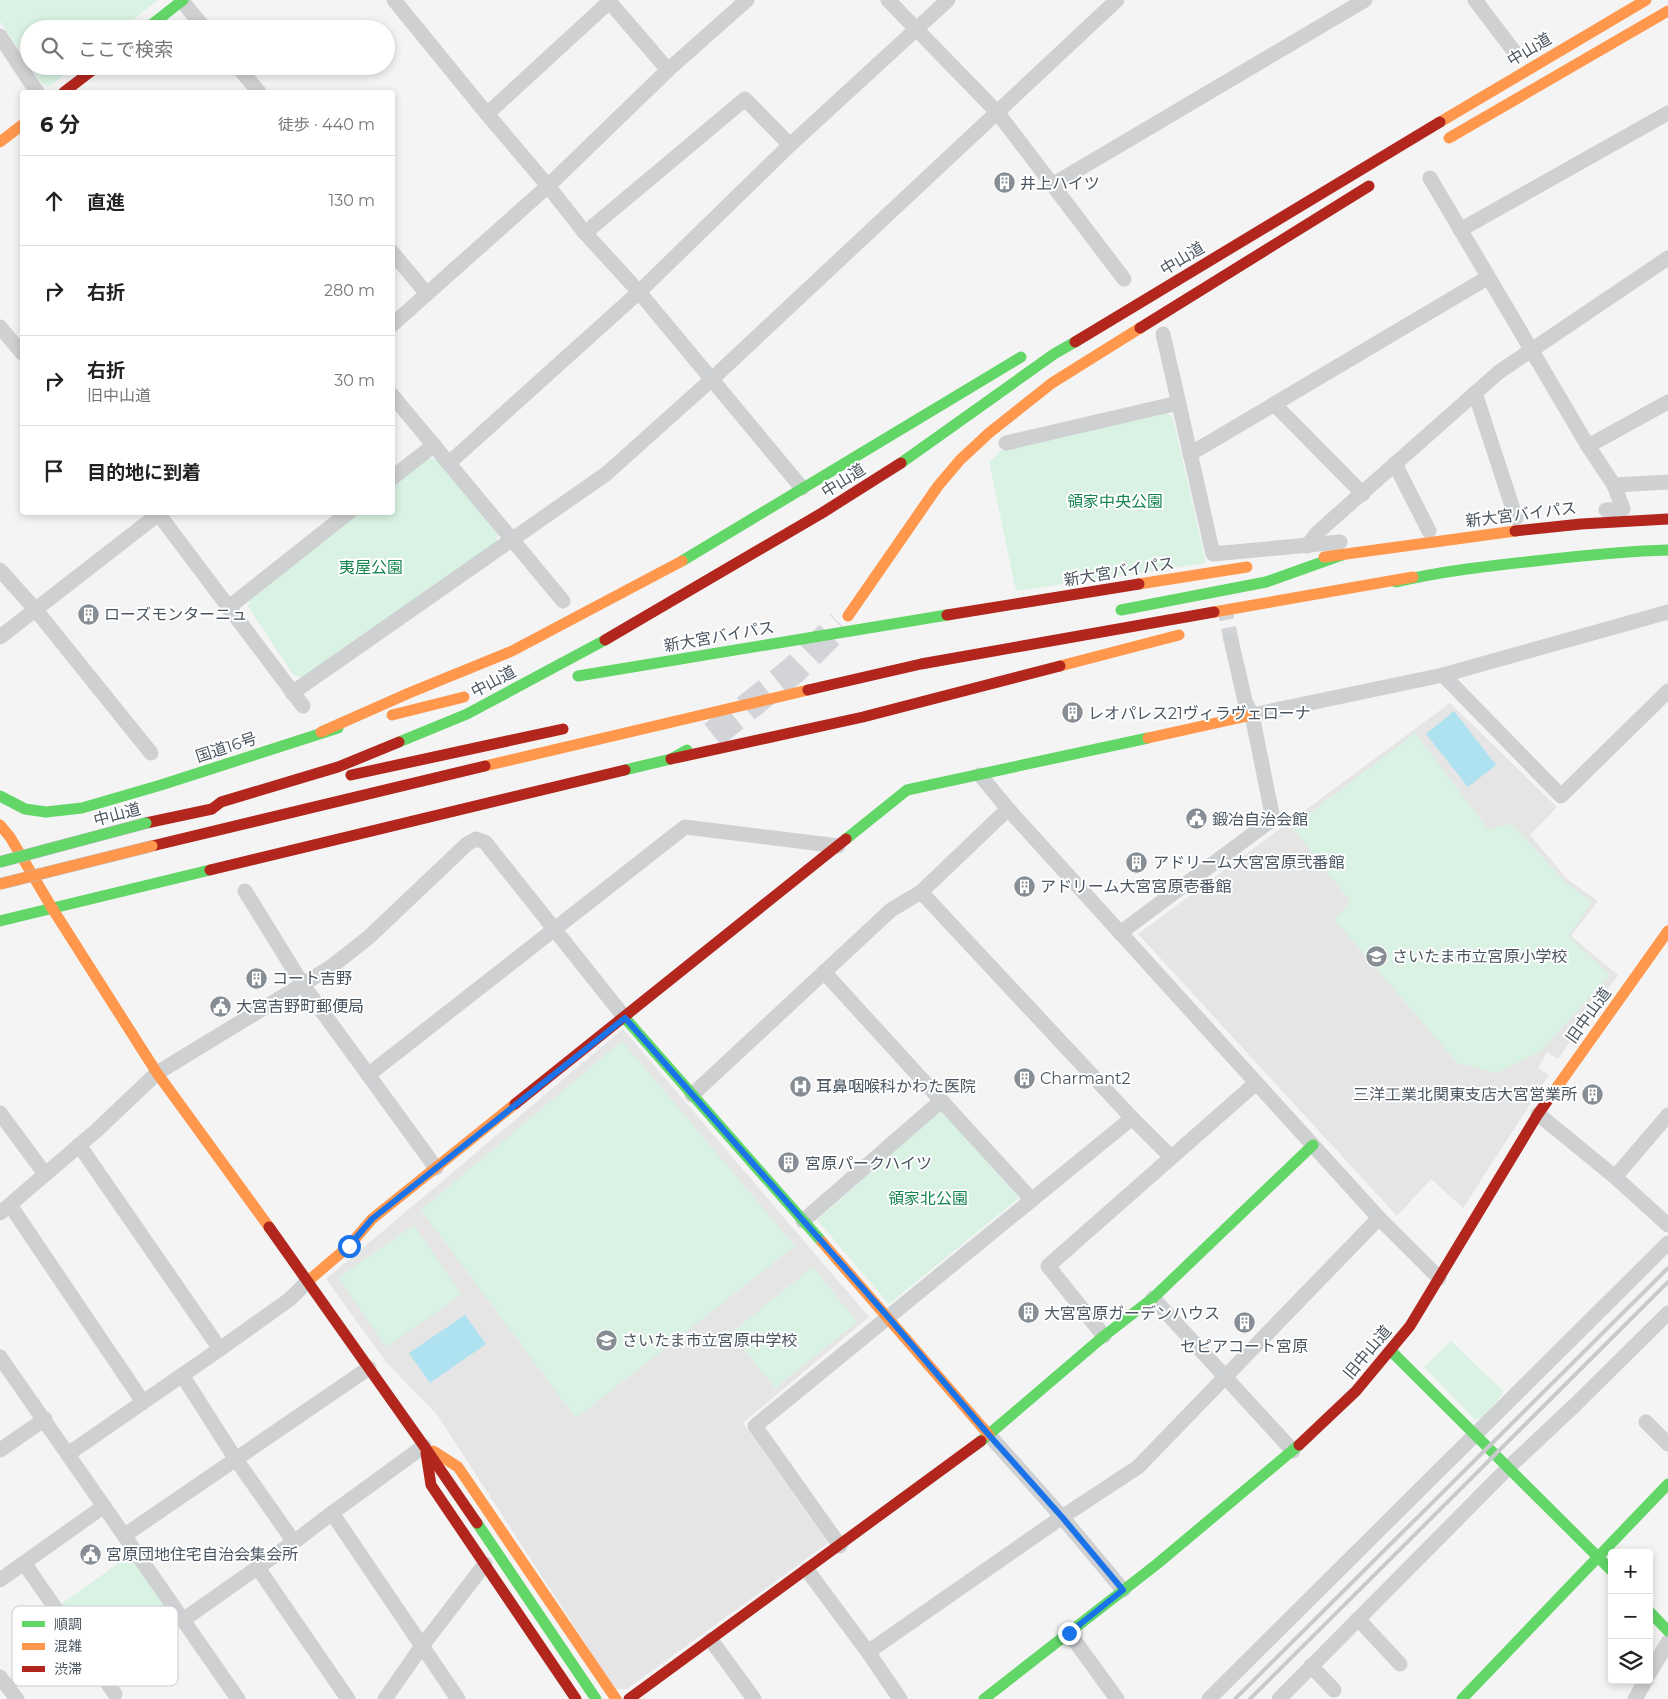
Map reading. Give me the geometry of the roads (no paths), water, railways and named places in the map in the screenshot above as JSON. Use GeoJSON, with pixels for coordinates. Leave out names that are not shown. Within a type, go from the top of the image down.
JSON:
{"type":"FeatureCollection","features":[{"type":"Feature","properties":{"kind":"main road"},"geometry":{"type":"LineString","coordinates":[[157,20],[183,0]]}},
{"type":"Feature","properties":{"kind":"main road","name":"中山道"},"geometry":{"type":"LineString","coordinates":[[0,860],[146,823],[212,809],[221,802],[338,767],[467,714],[630,627],[822,513],[908,458],[1054,354],[1646,0]]}},
{"type":"Feature","properties":{"kind":"main road"},"geometry":{"type":"LineString","coordinates":[[1442,142],[1668,11]]}},
{"type":"Feature","properties":{"kind":"main road"},"geometry":{"type":"LineString","coordinates":[[67,90],[86,75]]}},
{"type":"Feature","properties":{"kind":"main road"},"geometry":{"type":"LineString","coordinates":[[0,142],[20,127]]}},
{"type":"Feature","properties":{"kind":"main road"},"geometry":{"type":"LineString","coordinates":[[1189,260],[1322,186],[1342,181]]}},
{"type":"Feature","properties":{"kind":"main road"},"geometry":{"type":"LineString","coordinates":[[848,616],[938,486],[960,460],[989,432],[1052,383],[1375,183]]}},
{"type":"Feature","properties":{"kind":"main road"},"geometry":{"type":"LineString","coordinates":[[321,732],[409,693],[512,651],[616,598],[706,548],[802,488],[1031,351]]}},
{"type":"Feature","properties":{"kind":"main road","name":"新大宮バイパス"},"geometry":{"type":"LineString","coordinates":[[1293,561],[1446,539],[1579,523],[1668,519]]}},
{"type":"Feature","properties":{"kind":"main road"},"geometry":{"type":"LineString","coordinates":[[0,884],[387,789],[921,664],[1413,578],[1507,564],[1587,555],[1668,550]]}},
{"type":"Feature","properties":{"kind":"main road"},"geometry":{"type":"LineString","coordinates":[[1111,612],[1266,582],[1342,555]]}},
{"type":"Feature","properties":{"kind":"main road","name":"新大宮バイパス"},"geometry":{"type":"LineString","coordinates":[[578,676],[808,637],[1254,566]]}},
{"type":"Feature","properties":{"kind":"main road"},"geometry":{"type":"LineString","coordinates":[[1251,617],[1413,578]]}},
{"type":"Feature","properties":{"kind":"main road"},"geometry":{"type":"LineString","coordinates":[[0,921],[671,759],[744,746],[956,694],[1193,631]]}},
{"type":"Feature","properties":{"kind":"main road","name":"国道16号"},"geometry":{"type":"LineString","coordinates":[[0,796],[25,809],[46,812],[82,808],[161,785],[321,732],[464,697]]}},
{"type":"Feature","properties":{"kind":"main road"},"geometry":{"type":"LineString","coordinates":[[308,1281],[349,1246],[372,1219],[907,790],[1252,715]]}},
{"type":"Feature","properties":{"kind":"main road"},"geometry":{"type":"LineString","coordinates":[[212,809],[222,810],[333,779],[577,726]]}},
{"type":"Feature","properties":{"kind":"main road"},"geometry":{"type":"LineString","coordinates":[[671,759],[704,740]]}},
{"type":"Feature","properties":{"kind":"main road"},"geometry":{"type":"LineString","coordinates":[[73,818],[82,808]]}},
{"type":"Feature","properties":{"kind":"main road"},"geometry":{"type":"LineString","coordinates":[[0,824],[5,838],[158,1073],[370,1368],[596,1699]]}},
{"type":"Feature","properties":{"kind":"main road"},"geometry":{"type":"LineString","coordinates":[[52,908],[49,892],[53,858],[63,832]]}},
{"type":"Feature","properties":{"kind":"main road"},"geometry":{"type":"LineString","coordinates":[[0,860],[52,908]]}},
{"type":"Feature","properties":{"kind":"main road","name":"旧中山道"},"geometry":{"type":"LineString","coordinates":[[984,1699],[1194,1534],[1293,1451],[1356,1392],[1410,1326],[1538,1114],[1668,931]]}},
{"type":"Feature","properties":{"kind":"main road"},"geometry":{"type":"LineString","coordinates":[[625,1018],[889,1318],[989,1435]]}},
{"type":"Feature","properties":{"kind":"main road"},"geometry":{"type":"LineString","coordinates":[[629,1699],[989,1435],[1104,1336],[1154,1298],[1313,1145]]}},
{"type":"Feature","properties":{"kind":"main road"},"geometry":{"type":"LineString","coordinates":[[1391,1351],[1608,1567]]}},
{"type":"Feature","properties":{"kind":"main road"},"geometry":{"type":"LineString","coordinates":[[424,1446],[431,1485],[576,1699]]}},
{"type":"Feature","properties":{"kind":"main road"},"geometry":{"type":"LineString","coordinates":[[424,1446],[458,1467],[616,1699]]}},
{"type":"Feature","properties":{"kind":"main road"},"geometry":{"type":"LineString","coordinates":[[1462,1699],[1668,1484]]}},
{"type":"Feature","properties":{"kind":"main road"},"geometry":{"type":"LineString","coordinates":[[1653,1615],[1668,1631]]}},
{"type":"Feature","properties":{"kind":"street"},"geometry":{"type":"LineString","coordinates":[[183,0],[198,20]]}},
{"type":"Feature","properties":{"kind":"street"},"geometry":{"type":"LineString","coordinates":[[394,0],[486,114],[548,186],[585,234],[639,292],[802,488]]}},
{"type":"Feature","properties":{"kind":"street"},"geometry":{"type":"LineString","coordinates":[[395,322],[548,186],[668,70],[747,0]]}},
{"type":"Feature","properties":{"kind":"street"},"geometry":{"type":"LineString","coordinates":[[888,0],[997,112],[1124,278]]}},
{"type":"Feature","properties":{"kind":"street"},"geometry":{"type":"LineString","coordinates":[[449,463],[639,292],[790,144],[948,0]]}},
{"type":"Feature","properties":{"kind":"street"},"geometry":{"type":"LineString","coordinates":[[292,693],[511,538],[606,474],[711,380],[1117,0]]}},
{"type":"Feature","properties":{"kind":"street"},"geometry":{"type":"LineString","coordinates":[[1052,185],[1365,0]]}},
{"type":"Feature","properties":{"kind":"street"},"geometry":{"type":"LineString","coordinates":[[1475,0],[1513,50]]}},
{"type":"Feature","properties":{"kind":"street"},"geometry":{"type":"LineString","coordinates":[[486,114],[609,1],[668,70]]}},
{"type":"Feature","properties":{"kind":"street"},"geometry":{"type":"LineString","coordinates":[[0,36],[20,66]]}},
{"type":"Feature","properties":{"kind":"street"},"geometry":{"type":"LineString","coordinates":[[26,75],[36,90]]}},
{"type":"Feature","properties":{"kind":"street"},"geometry":{"type":"LineString","coordinates":[[245,75],[257,90]]}},
{"type":"Feature","properties":{"kind":"street"},"geometry":{"type":"LineString","coordinates":[[585,234],[745,99],[790,144]]}},
{"type":"Feature","properties":{"kind":"street"},"geometry":{"type":"LineString","coordinates":[[1460,230],[1668,113]]}},
{"type":"Feature","properties":{"kind":"street"},"geometry":{"type":"LineString","coordinates":[[1162,334],[1213,554],[1307,546],[1516,518],[1623,509],[1614,485],[1588,446],[1487,278],[1430,178]]}},
{"type":"Feature","properties":{"kind":"street"},"geometry":{"type":"LineString","coordinates":[[395,256],[427,294]]}},
{"type":"Feature","properties":{"kind":"street"},"geometry":{"type":"LineString","coordinates":[[1307,546],[1318,532],[1498,372],[1668,258]]}},
{"type":"Feature","properties":{"kind":"street"},"geometry":{"type":"LineString","coordinates":[[1190,454],[1487,278]]}},
{"type":"Feature","properties":{"kind":"street"},"geometry":{"type":"LineString","coordinates":[[0,327],[20,351]]}},
{"type":"Feature","properties":{"kind":"street"},"geometry":{"type":"LineString","coordinates":[[1475,393],[1516,518]]}},
{"type":"Feature","properties":{"kind":"street"},"geometry":{"type":"LineString","coordinates":[[395,399],[563,601]]}},
{"type":"Feature","properties":{"kind":"street"},"geometry":{"type":"LineString","coordinates":[[1588,446],[1668,402]]}},
{"type":"Feature","properties":{"kind":"street"},"geometry":{"type":"LineString","coordinates":[[1006,442],[1178,403]]}},
{"type":"Feature","properties":{"kind":"street"},"geometry":{"type":"LineString","coordinates":[[1274,404],[1362,494]]}},
{"type":"Feature","properties":{"kind":"street"},"geometry":{"type":"LineString","coordinates":[[395,476],[434,445]]}},
{"type":"Feature","properties":{"kind":"street"},"geometry":{"type":"LineString","coordinates":[[1395,464],[1429,531]]}},
{"type":"Feature","properties":{"kind":"street"},"geometry":{"type":"LineString","coordinates":[[1614,485],[1668,482]]}},
{"type":"Feature","properties":{"kind":"street"},"geometry":{"type":"LineString","coordinates":[[0,637],[155,515]]}},
{"type":"Feature","properties":{"kind":"street"},"geometry":{"type":"LineString","coordinates":[[159,515],[302,706]]}},
{"type":"Feature","properties":{"kind":"street"},"geometry":{"type":"LineString","coordinates":[[228,608],[345,515]]}},
{"type":"Feature","properties":{"kind":"street"},"geometry":{"type":"LineString","coordinates":[[0,570],[35,609],[151,753]]}},
{"type":"Feature","properties":{"kind":"street"},"geometry":{"type":"LineString","coordinates":[[1252,715],[1444,675],[1668,612]]}},
{"type":"Feature","properties":{"kind":"street"},"geometry":{"type":"LineString","coordinates":[[1120,933],[1273,819],[1252,715],[1245,702],[1231,640]]}},
{"type":"Feature","properties":{"kind":"street"},"geometry":{"type":"LineString","coordinates":[[1444,675],[1561,796],[1668,690]]}},
{"type":"Feature","properties":{"kind":"street"},"geometry":{"type":"LineString","coordinates":[[980,775],[1008,809],[1379,1218],[1439,1278]]}},
{"type":"Feature","properties":{"kind":"street"},"geometry":{"type":"LineString","coordinates":[[692,1095],[891,910],[921,892],[1008,809]]}},
{"type":"Feature","properties":{"kind":"street"},"geometry":{"type":"LineString","coordinates":[[368,1076],[684,827],[838,846]]}},
{"type":"Feature","properties":{"kind":"street"},"geometry":{"type":"LineString","coordinates":[[143,1402],[5,1209],[158,1073],[331,967],[369,937],[467,844],[476,838],[485,842],[625,1018]]}},
{"type":"Feature","properties":{"kind":"street"},"geometry":{"type":"LineString","coordinates":[[245,891],[302,985],[436,1168]]}},
{"type":"Feature","properties":{"kind":"street"},"geometry":{"type":"LineString","coordinates":[[921,892],[1132,1118],[1171,1157]]}},
{"type":"Feature","properties":{"kind":"street"},"geometry":{"type":"LineString","coordinates":[[824,972],[1032,1200]]}},
{"type":"Feature","properties":{"kind":"street"},"geometry":{"type":"LineString","coordinates":[[1104,1336],[1048,1266],[1256,1083]]}},
{"type":"Feature","properties":{"kind":"street"},"geometry":{"type":"LineString","coordinates":[[803,1221],[941,1101]]}},
{"type":"Feature","properties":{"kind":"street"},"geometry":{"type":"LineString","coordinates":[[0,1113],[45,1174]]}},
{"type":"Feature","properties":{"kind":"street"},"geometry":{"type":"LineString","coordinates":[[1538,1114],[1615,1177],[1668,1225]]}},
{"type":"Feature","properties":{"kind":"street"},"geometry":{"type":"LineString","coordinates":[[1615,1177],[1668,1115]]}},
{"type":"Feature","properties":{"kind":"street"},"geometry":{"type":"LineString","coordinates":[[840,1546],[755,1426],[1132,1118]]}},
{"type":"Feature","properties":{"kind":"street"},"geometry":{"type":"LineString","coordinates":[[79,1145],[220,1350]]}},
{"type":"Feature","properties":{"kind":"street"},"geometry":{"type":"LineString","coordinates":[[868,1652],[1062,1517],[1138,1467],[1379,1218]]}},
{"type":"Feature","properties":{"kind":"street"},"geometry":{"type":"LineString","coordinates":[[1210,1699],[1668,1244]]}},
{"type":"Feature","properties":{"kind":"street"},"geometry":{"type":"LineString","coordinates":[[68,1454],[220,1350],[290,1299],[308,1281]]}},
{"type":"Feature","properties":{"kind":"street"},"geometry":{"type":"LineString","coordinates":[[1154,1298],[1293,1451]]}},
{"type":"Feature","properties":{"kind":"street"},"geometry":{"type":"LineString","coordinates":[[1278,1699],[1509,1467],[1668,1313]]}},
{"type":"Feature","properties":{"kind":"street"},"geometry":{"type":"LineString","coordinates":[[0,1357],[173,1606]]}},
{"type":"Feature","properties":{"kind":"street"},"geometry":{"type":"LineString","coordinates":[[125,1535],[235,1458],[370,1368]]}},
{"type":"Feature","properties":{"kind":"street"},"geometry":{"type":"LineString","coordinates":[[182,1375],[235,1458],[294,1542]]}},
{"type":"Feature","properties":{"kind":"street"},"geometry":{"type":"LineString","coordinates":[[0,1450],[44,1419]]}},
{"type":"Feature","properties":{"kind":"street"},"geometry":{"type":"LineString","coordinates":[[1646,1422],[1668,1444]]}},
{"type":"Feature","properties":{"kind":"street"},"geometry":{"type":"LineString","coordinates":[[989,1435],[1062,1517],[1123,1590]]}},
{"type":"Feature","properties":{"kind":"street"},"geometry":{"type":"LineString","coordinates":[[183,1620],[258,1568],[424,1446]]}},
{"type":"Feature","properties":{"kind":"street"},"geometry":{"type":"LineString","coordinates":[[0,1580],[104,1506]]}},
{"type":"Feature","properties":{"kind":"street"},"geometry":{"type":"LineString","coordinates":[[332,1513],[458,1699]]}},
{"type":"Feature","properties":{"kind":"street"},"geometry":{"type":"LineString","coordinates":[[24,1563],[53,1606]]}},
{"type":"Feature","properties":{"kind":"street"},"geometry":{"type":"LineString","coordinates":[[385,1699],[422,1646],[484,1564]]}},
{"type":"Feature","properties":{"kind":"street"},"geometry":{"type":"LineString","coordinates":[[258,1568],[348,1699]]}},
{"type":"Feature","properties":{"kind":"street"},"geometry":{"type":"LineString","coordinates":[[807,1570],[868,1652],[900,1699]]}},
{"type":"Feature","properties":{"kind":"street"},"geometry":{"type":"LineString","coordinates":[[178,1613],[238,1699]]}},
{"type":"Feature","properties":{"kind":"street"},"geometry":{"type":"LineString","coordinates":[[1358,1619],[1400,1664]]}},
{"type":"Feature","properties":{"kind":"street"},"geometry":{"type":"LineString","coordinates":[[1069,1633],[1117,1699]]}},
{"type":"Feature","properties":{"kind":"street"},"geometry":{"type":"LineString","coordinates":[[711,1640],[754,1699]]}},
{"type":"Feature","properties":{"kind":"street"},"geometry":{"type":"LineString","coordinates":[[1653,1667],[1668,1642]]}},
{"type":"Feature","properties":{"kind":"street"},"geometry":{"type":"LineString","coordinates":[[1311,1666],[1334,1690]]}},
{"type":"Feature","properties":{"kind":"street"},"geometry":{"type":"LineString","coordinates":[[0,1677],[17,1699]]}},
{"type":"Feature","properties":{"kind":"street"},"geometry":{"type":"LineString","coordinates":[[1635,1699],[1644,1684]]}},
{"type":"Feature","properties":{"kind":"street"},"geometry":{"type":"LineString","coordinates":[[106,1686],[113,1697]]}},
{"type":"Feature","properties":{"kind":"water"},"geometry":{"type":"Polygon","coordinates":[[[1454,711],[1496,765],[1468,787],[1426,734],[1454,711]]]}},
{"type":"Feature","properties":{"kind":"water"},"geometry":{"type":"Polygon","coordinates":[[[465,1315],[486,1344],[430,1383],[409,1353],[465,1315]]]}},
{"type":"Feature","properties":{"kind":"tunnel"},"geometry":{"type":"LineString","coordinates":[[1224,605],[1231,640]]}},
{"type":"Feature","properties":{"kind":"tunnel"},"geometry":{"type":"LineString","coordinates":[[713,735],[795,669],[840,624]]}},
{"type":"Feature","properties":{"kind":"railway"},"geometry":{"type":"LineString","coordinates":[[1235,1699],[1668,1268]]}},
{"type":"Feature","properties":{"kind":"railway"},"geometry":{"type":"LineString","coordinates":[[1250,1699],[1668,1282]]}},
{"type":"Feature","properties":{"kind":"place","name":"井上ハイツ"},"geometry":{"type":"Point","coordinates":[1004,183]}},
{"type":"Feature","properties":{"kind":"place","name":"ローズモンターニュ"},"geometry":{"type":"Point","coordinates":[88,614]}},
{"type":"Feature","properties":{"kind":"place","name":"レオパレス21ヴィラヴェローナ"},"geometry":{"type":"Point","coordinates":[1072,713]}},
{"type":"Feature","properties":{"kind":"place","name":"鍛冶自治会館"},"geometry":{"type":"Point","coordinates":[1196,819]}},
{"type":"Feature","properties":{"kind":"place","name":"アドリーム大宮宮原弐番館"},"geometry":{"type":"Point","coordinates":[1137,862]}},
{"type":"Feature","properties":{"kind":"place","name":"アドリーム大宮宮原壱番館"},"geometry":{"type":"Point","coordinates":[1024,886]}},
{"type":"Feature","properties":{"kind":"place","name":"さいたま市立宮原小学校"},"geometry":{"type":"Point","coordinates":[1376,956]}},
{"type":"Feature","properties":{"kind":"place","name":"コート吉野"},"geometry":{"type":"Point","coordinates":[256,978]}},
{"type":"Feature","properties":{"kind":"place","name":"大宮吉野町郵便局"},"geometry":{"type":"Point","coordinates":[220,1006]}},
{"type":"Feature","properties":{"kind":"place","name":"Charmant2"},"geometry":{"type":"Point","coordinates":[1024,1078]}},
{"type":"Feature","properties":{"kind":"place","name":"耳鼻咽喉科かわた医院"},"geometry":{"type":"Point","coordinates":[800,1086]}},
{"type":"Feature","properties":{"kind":"place","name":"三洋工業北関東支店大宮営業所"},"geometry":{"type":"Point","coordinates":[1593,1094]}},
{"type":"Feature","properties":{"kind":"place","name":"宮原パークハイツ"},"geometry":{"type":"Point","coordinates":[789,1163]}},
{"type":"Feature","properties":{"kind":"place","name":"大宮宮原ガーデンハウス"},"geometry":{"type":"Point","coordinates":[1028,1313]}},
{"type":"Feature","properties":{"kind":"place","name":"セピアコート宮原"},"geometry":{"type":"Point","coordinates":[1244,1322]}},
{"type":"Feature","properties":{"kind":"place","name":"さいたま市立宮原中学校"},"geometry":{"type":"Point","coordinates":[606,1340]}},
{"type":"Feature","properties":{"kind":"place","name":"宮原団地住宅自治会集会所"},"geometry":{"type":"Point","coordinates":[90,1554]}},
{"type":"Feature","properties":{"kind":"park label","name":"領家中央公園"},"geometry":{"type":"Point","coordinates":[1115,501]}},
{"type":"Feature","properties":{"kind":"park label","name":"夷屋公園"},"geometry":{"type":"Point","coordinates":[371,567]}},
{"type":"Feature","properties":{"kind":"park label","name":"領家北公園"},"geometry":{"type":"Point","coordinates":[928,1198]}}]}
